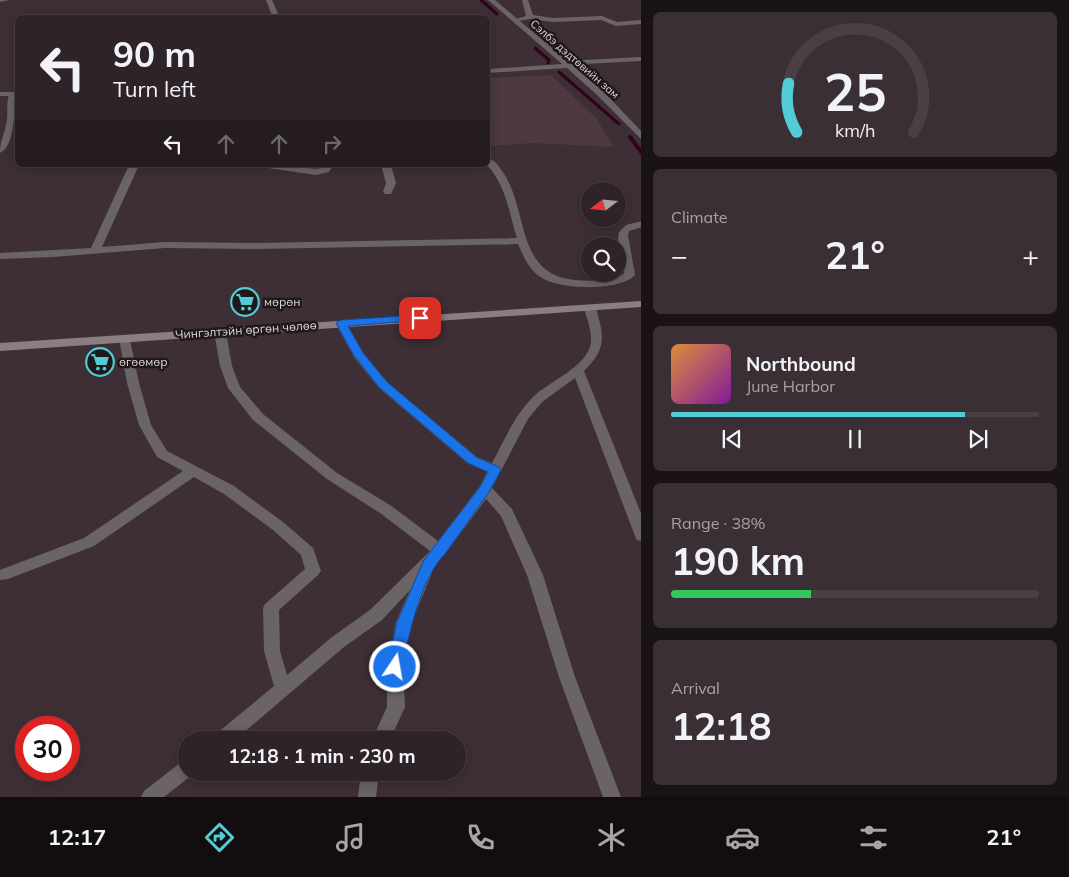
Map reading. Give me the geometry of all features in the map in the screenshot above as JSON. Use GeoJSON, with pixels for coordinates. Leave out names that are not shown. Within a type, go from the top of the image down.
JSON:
{"type":"FeatureCollection","features":[{"type":"Feature","properties":{"kind":"main road","name":"Чингэлтэйн өргөн чөлөө"},"geometry":{"type":"LineString","coordinates":[[0,347],[641,304]]}},
{"type":"Feature","properties":{"kind":"street"},"geometry":{"type":"LineString","coordinates":[[0,0],[6,0]]}},
{"type":"Feature","properties":{"kind":"street"},"geometry":{"type":"LineString","coordinates":[[269,0],[276,15]]}},
{"type":"Feature","properties":{"kind":"street","name":"Сэлбэ дэдтөвийн зам"},"geometry":{"type":"LineString","coordinates":[[491,0],[600,92],[641,137]]}},
{"type":"Feature","properties":{"kind":"street"},"geometry":{"type":"LineString","coordinates":[[525,0],[530,17]]}},
{"type":"Feature","properties":{"kind":"street"},"geometry":{"type":"LineString","coordinates":[[515,20],[530,17],[553,20],[602,18],[616,24],[641,22]]}},
{"type":"Feature","properties":{"kind":"street"},"geometry":{"type":"LineString","coordinates":[[490,71],[569,66],[583,62],[641,59]]}},
{"type":"Feature","properties":{"kind":"street"},"geometry":{"type":"LineString","coordinates":[[0,94],[15,94],[10,104],[11,124],[0,150]]}},
{"type":"Feature","properties":{"kind":"street"},"geometry":{"type":"LineString","coordinates":[[490,162],[505,183],[528,258],[536,269],[546,277],[557,282],[575,284],[602,283],[621,280],[630,275],[622,232],[626,228],[641,224]]}},
{"type":"Feature","properties":{"kind":"street"},"geometry":{"type":"LineString","coordinates":[[96,249],[133,167]]}},
{"type":"Feature","properties":{"kind":"street"},"geometry":{"type":"LineString","coordinates":[[282,167],[316,172],[326,170],[327,167]]}},
{"type":"Feature","properties":{"kind":"street"},"geometry":{"type":"LineString","coordinates":[[387,167],[391,183],[388,192]]}},
{"type":"Feature","properties":{"kind":"street"},"geometry":{"type":"LineString","coordinates":[[0,256],[53,254],[96,249],[165,245],[257,246],[522,242]]}},
{"type":"Feature","properties":{"kind":"street"},"geometry":{"type":"LineString","coordinates":[[233,731],[338,642],[376,615],[435,555],[485,489],[523,417],[538,399],[578,370],[590,358],[598,338],[590,308]]}},
{"type":"Feature","properties":{"kind":"street"},"geometry":{"type":"LineString","coordinates":[[341,323],[358,354],[383,385],[472,460],[495,470]]}},
{"type":"Feature","properties":{"kind":"street"},"geometry":{"type":"LineString","coordinates":[[220,332],[226,366],[234,388],[258,417],[332,476],[385,509],[435,555]]}},
{"type":"Feature","properties":{"kind":"street"},"geometry":{"type":"LineString","coordinates":[[125,338],[133,383],[145,425],[162,454],[229,490],[278,526],[308,552],[313,571],[271,608],[272,651],[283,689]]}},
{"type":"Feature","properties":{"kind":"street"},"geometry":{"type":"LineString","coordinates":[[578,370],[641,533]]}},
{"type":"Feature","properties":{"kind":"street"},"geometry":{"type":"LineString","coordinates":[[3,575],[88,542],[193,471]]}},
{"type":"Feature","properties":{"kind":"street"},"geometry":{"type":"LineString","coordinates":[[485,489],[507,514],[535,575],[568,677],[612,797]]}},
{"type":"Feature","properties":{"kind":"street"},"geometry":{"type":"LineString","coordinates":[[383,731],[396,707],[395,667],[404,622],[435,555]]}},
{"type":"Feature","properties":{"kind":"street"},"geometry":{"type":"LineString","coordinates":[[150,797],[178,775]]}},
{"type":"Feature","properties":{"kind":"street"},"geometry":{"type":"LineString","coordinates":[[367,797],[369,781]]}},
{"type":"Feature","properties":{"kind":"shaded area"},"geometry":{"type":"Polygon","coordinates":[[[551,75],[596,118],[614,147],[532,143],[490,146],[490,78],[551,75]]]}},
{"type":"Feature","properties":{"kind":"waterway"},"geometry":{"type":"LineString","coordinates":[[481,0],[497,14]]}},
{"type":"Feature","properties":{"kind":"waterway"},"geometry":{"type":"LineString","coordinates":[[535,48],[549,60],[548,63]]}},
{"type":"Feature","properties":{"kind":"waterway"},"geometry":{"type":"LineString","coordinates":[[559,72],[619,124]]}},
{"type":"Feature","properties":{"kind":"waterway"},"geometry":{"type":"LineString","coordinates":[[630,137],[641,152]]}},
{"type":"Feature","properties":{"kind":"place","name":"мөрөн"},"geometry":{"type":"Point","coordinates":[245,302]}},
{"type":"Feature","properties":{"kind":"place","name":"өгөөмөр"},"geometry":{"type":"Point","coordinates":[100,362]}},
{"type":"Feature","properties":{"kind":"route"},"geometry":{"type":"LineString","coordinates":[[395,667],[404,622],[431,560],[485,489],[495,470],[472,460],[383,385],[358,354],[341,323],[420,318]]}}]}
